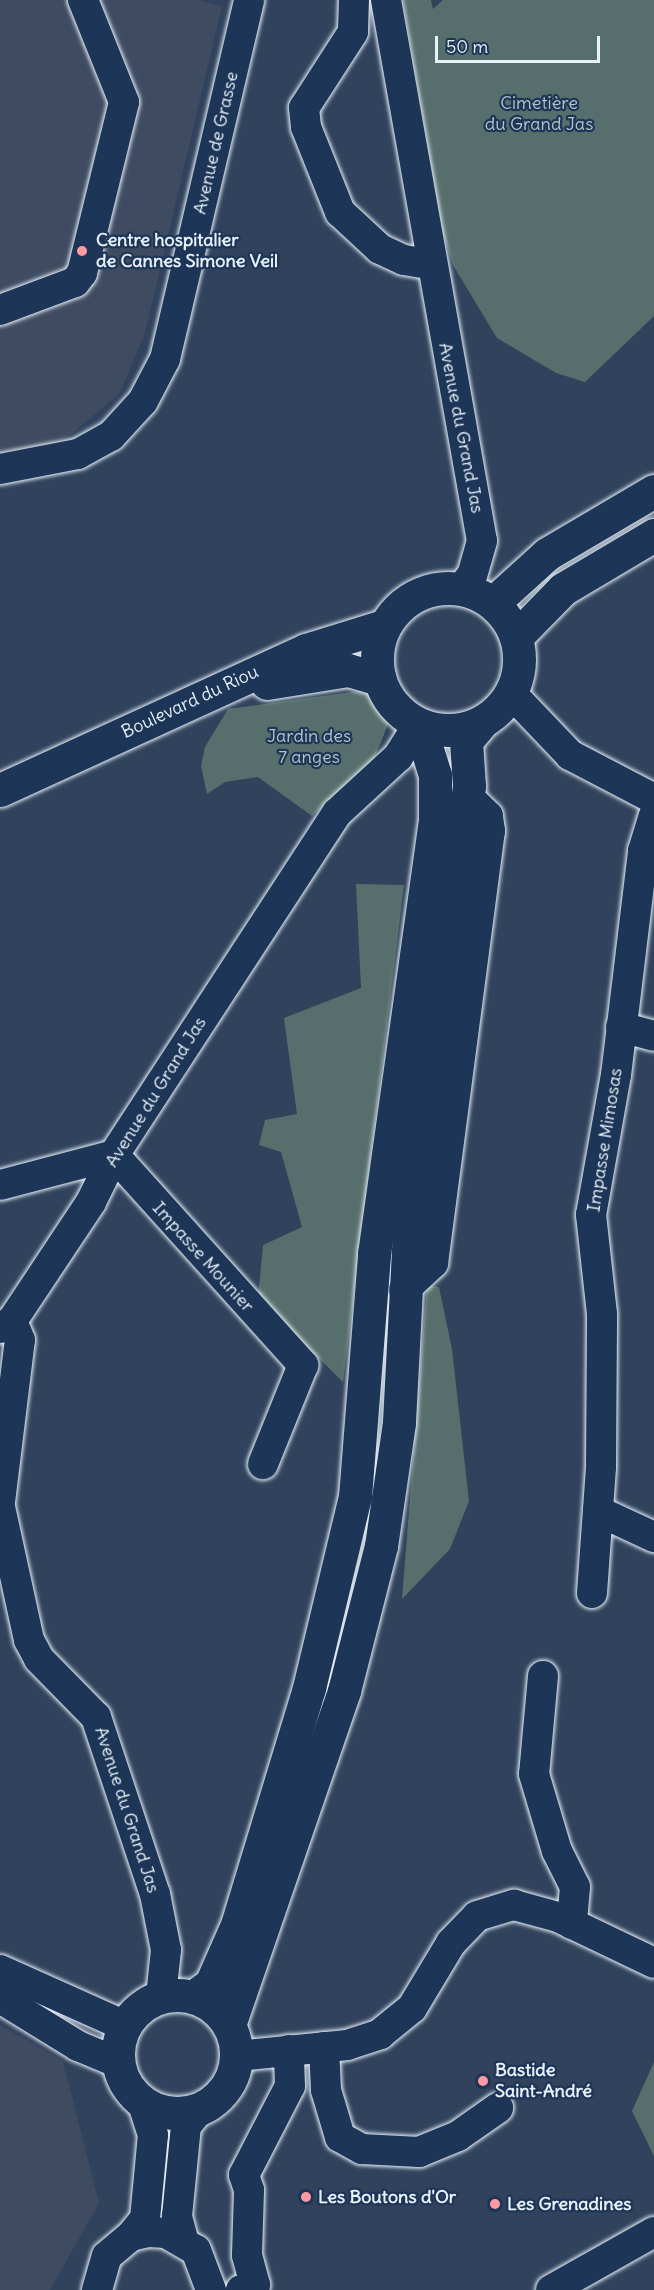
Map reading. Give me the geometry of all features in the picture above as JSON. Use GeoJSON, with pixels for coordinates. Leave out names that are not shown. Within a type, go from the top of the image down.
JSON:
{"type":"FeatureCollection","features":[{"type":"Feature","properties":{"kind":"main road"},"geometry":{"type":"LineString","coordinates":[[492,603],[547,554],[654,491]]}},
{"type":"Feature","properties":{"kind":"main road"},"geometry":{"type":"LineString","coordinates":[[516,637],[563,590],[654,535]]}},
{"type":"Feature","properties":{"kind":"main road"},"geometry":{"type":"LineString","coordinates":[[419,724],[435,775],[435,822],[374,1254],[354,1497],[309,1688],[237,1925],[211,1984],[193,1997],[161,1997],[125,2026],[119,2063],[142,2102],[160,2111],[199,2110],[226,2089],[237,2056],[229,2025],[344,1691],[381,1546],[399,1422],[404,1290],[468,797],[466,741],[511,693],[518,675],[516,637],[492,603],[461,589],[417,594],[384,626],[377,661],[380,679],[402,713],[419,724],[441,730],[483,721]]}},
{"type":"Feature","properties":{"kind":"main road","name":"Boulevard du Riou"},"geometry":{"type":"LineString","coordinates":[[0,790],[230,682],[306,650],[384,626]]}},
{"type":"Feature","properties":{"kind":"main road","name":"Boulevard du Riou"},"geometry":{"type":"LineString","coordinates":[[0,809],[267,684],[348,670],[380,679]]}},
{"type":"Feature","properties":{"kind":"main road"},"geometry":{"type":"LineString","coordinates":[[193,1997],[229,2025]]}},
{"type":"Feature","properties":{"kind":"street"},"geometry":{"type":"LineString","coordinates":[[0,310],[75,282],[82,273],[124,102],[83,0]]}},
{"type":"Feature","properties":{"kind":"street","name":"Avenue de Grasse"},"geometry":{"type":"LineString","coordinates":[[0,469],[78,454],[111,436],[143,401],[160,369],[249,0]]}},
{"type":"Feature","properties":{"kind":"street"},"geometry":{"type":"LineString","coordinates":[[354,0],[353,32],[304,108],[306,127],[340,212],[380,249],[404,261],[430,264]]}},
{"type":"Feature","properties":{"kind":"street","name":"Avenue du Grand Jas"},"geometry":{"type":"LineString","coordinates":[[386,0],[430,264],[482,541],[472,575],[461,589]]}},
{"type":"Feature","properties":{"kind":"street"},"geometry":{"type":"LineString","coordinates":[[511,693],[570,755],[654,799]]}},
{"type":"Feature","properties":{"kind":"street","name":"Avenue du Grand Jas"},"geometry":{"type":"LineString","coordinates":[[0,1502],[20,1340],[6,1324],[91,1202],[114,1155],[337,813],[398,758],[419,724]]}},
{"type":"Feature","properties":{"kind":"street","name":"Impasse Mimosas"},"geometry":{"type":"LineString","coordinates":[[592,1593],[601,1467],[602,1314],[591,1215],[621,1027],[643,851],[654,816]]}},
{"type":"Feature","properties":{"kind":"street"},"geometry":{"type":"LineString","coordinates":[[621,1027],[654,1036]]}},
{"type":"Feature","properties":{"kind":"street"},"geometry":{"type":"LineString","coordinates":[[0,1185],[114,1155]]}},
{"type":"Feature","properties":{"kind":"street","name":"Impasse Mounier"},"geometry":{"type":"LineString","coordinates":[[114,1155],[303,1365],[263,1464]]}},
{"type":"Feature","properties":{"kind":"street","name":"Avenue du Grand Jas"},"geometry":{"type":"LineString","coordinates":[[0,1507],[29,1640],[39,1659],[96,1717],[155,1894],[166,1950],[161,1997]]}},
{"type":"Feature","properties":{"kind":"street"},"geometry":{"type":"LineString","coordinates":[[598,1511],[654,1538]]}},
{"type":"Feature","properties":{"kind":"street"},"geometry":{"type":"LineString","coordinates":[[543,1676],[534,1774],[557,1851],[575,1887],[572,1924]]}},
{"type":"Feature","properties":{"kind":"street"},"geometry":{"type":"LineString","coordinates":[[237,2056],[324,2047],[380,2034],[412,2008],[451,1942],[477,1916],[514,1905],[572,1924],[654,1964]]}},
{"type":"Feature","properties":{"kind":"street"},"geometry":{"type":"LineString","coordinates":[[0,1970],[125,2026]]}},
{"type":"Feature","properties":{"kind":"street"},"geometry":{"type":"LineString","coordinates":[[0,1998],[78,2046],[119,2063]]}},
{"type":"Feature","properties":{"kind":"street"},"geometry":{"type":"LineString","coordinates":[[324,2047],[326,2090],[340,2137],[362,2149],[418,2152],[458,2136],[498,2108]]}},
{"type":"Feature","properties":{"kind":"street"},"geometry":{"type":"LineString","coordinates":[[241,2290],[255,2285],[247,2255],[249,2190],[244,2175],[290,2086],[289,2050]]}},
{"type":"Feature","properties":{"kind":"street"},"geometry":{"type":"LineString","coordinates":[[94,2283],[118,2244],[131,2236],[145,2219],[153,2135],[142,2102]]}},
{"type":"Feature","properties":{"kind":"street"},"geometry":{"type":"LineString","coordinates":[[199,2110],[186,2126],[177,2216],[183,2239],[206,2265],[211,2290]]}},
{"type":"Feature","properties":{"kind":"street"},"geometry":{"type":"LineString","coordinates":[[551,2290],[654,2232]]}},
{"type":"Feature","properties":{"kind":"street"},"geometry":{"type":"LineString","coordinates":[[131,2236],[166,2233],[183,2239]]}},
{"type":"Feature","properties":{"kind":"shaded area","name":"Centre hospitalier de Cannes Simone Veil"},"geometry":{"type":"Polygon","coordinates":[[[0,0],[199,0],[222,6],[145,333],[120,393],[72,434],[45,445],[0,451],[0,0]]]}},
{"type":"Feature","properties":{"kind":"shaded area"},"geometry":{"type":"Polygon","coordinates":[[[0,2025],[63,2061],[99,2203],[50,2290],[0,2290],[0,2025]]]}},
{"type":"Feature","properties":{"kind":"green space","name":"Cimetière du Grand Jas"},"geometry":{"type":"Polygon","coordinates":[[[403,0],[431,0],[433,9],[443,0],[654,0],[654,316],[585,382],[556,373],[497,338],[453,265],[442,230],[403,0]]]}},
{"type":"Feature","properties":{"kind":"green space","name":"Jardin des 7 anges"},"geometry":{"type":"Polygon","coordinates":[[[367,690],[390,719],[381,742],[374,758],[312,816],[258,777],[225,782],[207,794],[201,766],[205,747],[228,709],[367,690]]]}},
{"type":"Feature","properties":{"kind":"green space"},"geometry":{"type":"Polygon","coordinates":[[[356,884],[404,885],[343,1382],[258,1298],[263,1245],[302,1227],[281,1152],[259,1145],[265,1120],[297,1114],[284,1018],[361,988],[356,884]]]}},
{"type":"Feature","properties":{"kind":"green space"},"geometry":{"type":"Polygon","coordinates":[[[427,1285],[439,1287],[452,1349],[469,1501],[450,1549],[402,1599],[427,1285]]]}},
{"type":"Feature","properties":{"kind":"green space"},"geometry":{"type":"Polygon","coordinates":[[[654,2062],[654,2156],[632,2111],[654,2062]]]}},
{"type":"Feature","properties":{"kind":"place","name":"Centre hospitalier de Cannes Simone Veil"},"geometry":{"type":"Point","coordinates":[82,251]}},
{"type":"Feature","properties":{"kind":"place","name":"Bastide Saint-André"},"geometry":{"type":"Point","coordinates":[483,2081]}},
{"type":"Feature","properties":{"kind":"place","name":"Les Boutons d'Or"},"geometry":{"type":"Point","coordinates":[306,2197]}},
{"type":"Feature","properties":{"kind":"place","name":"Les Grenadines"},"geometry":{"type":"Point","coordinates":[495,2204]}}]}
